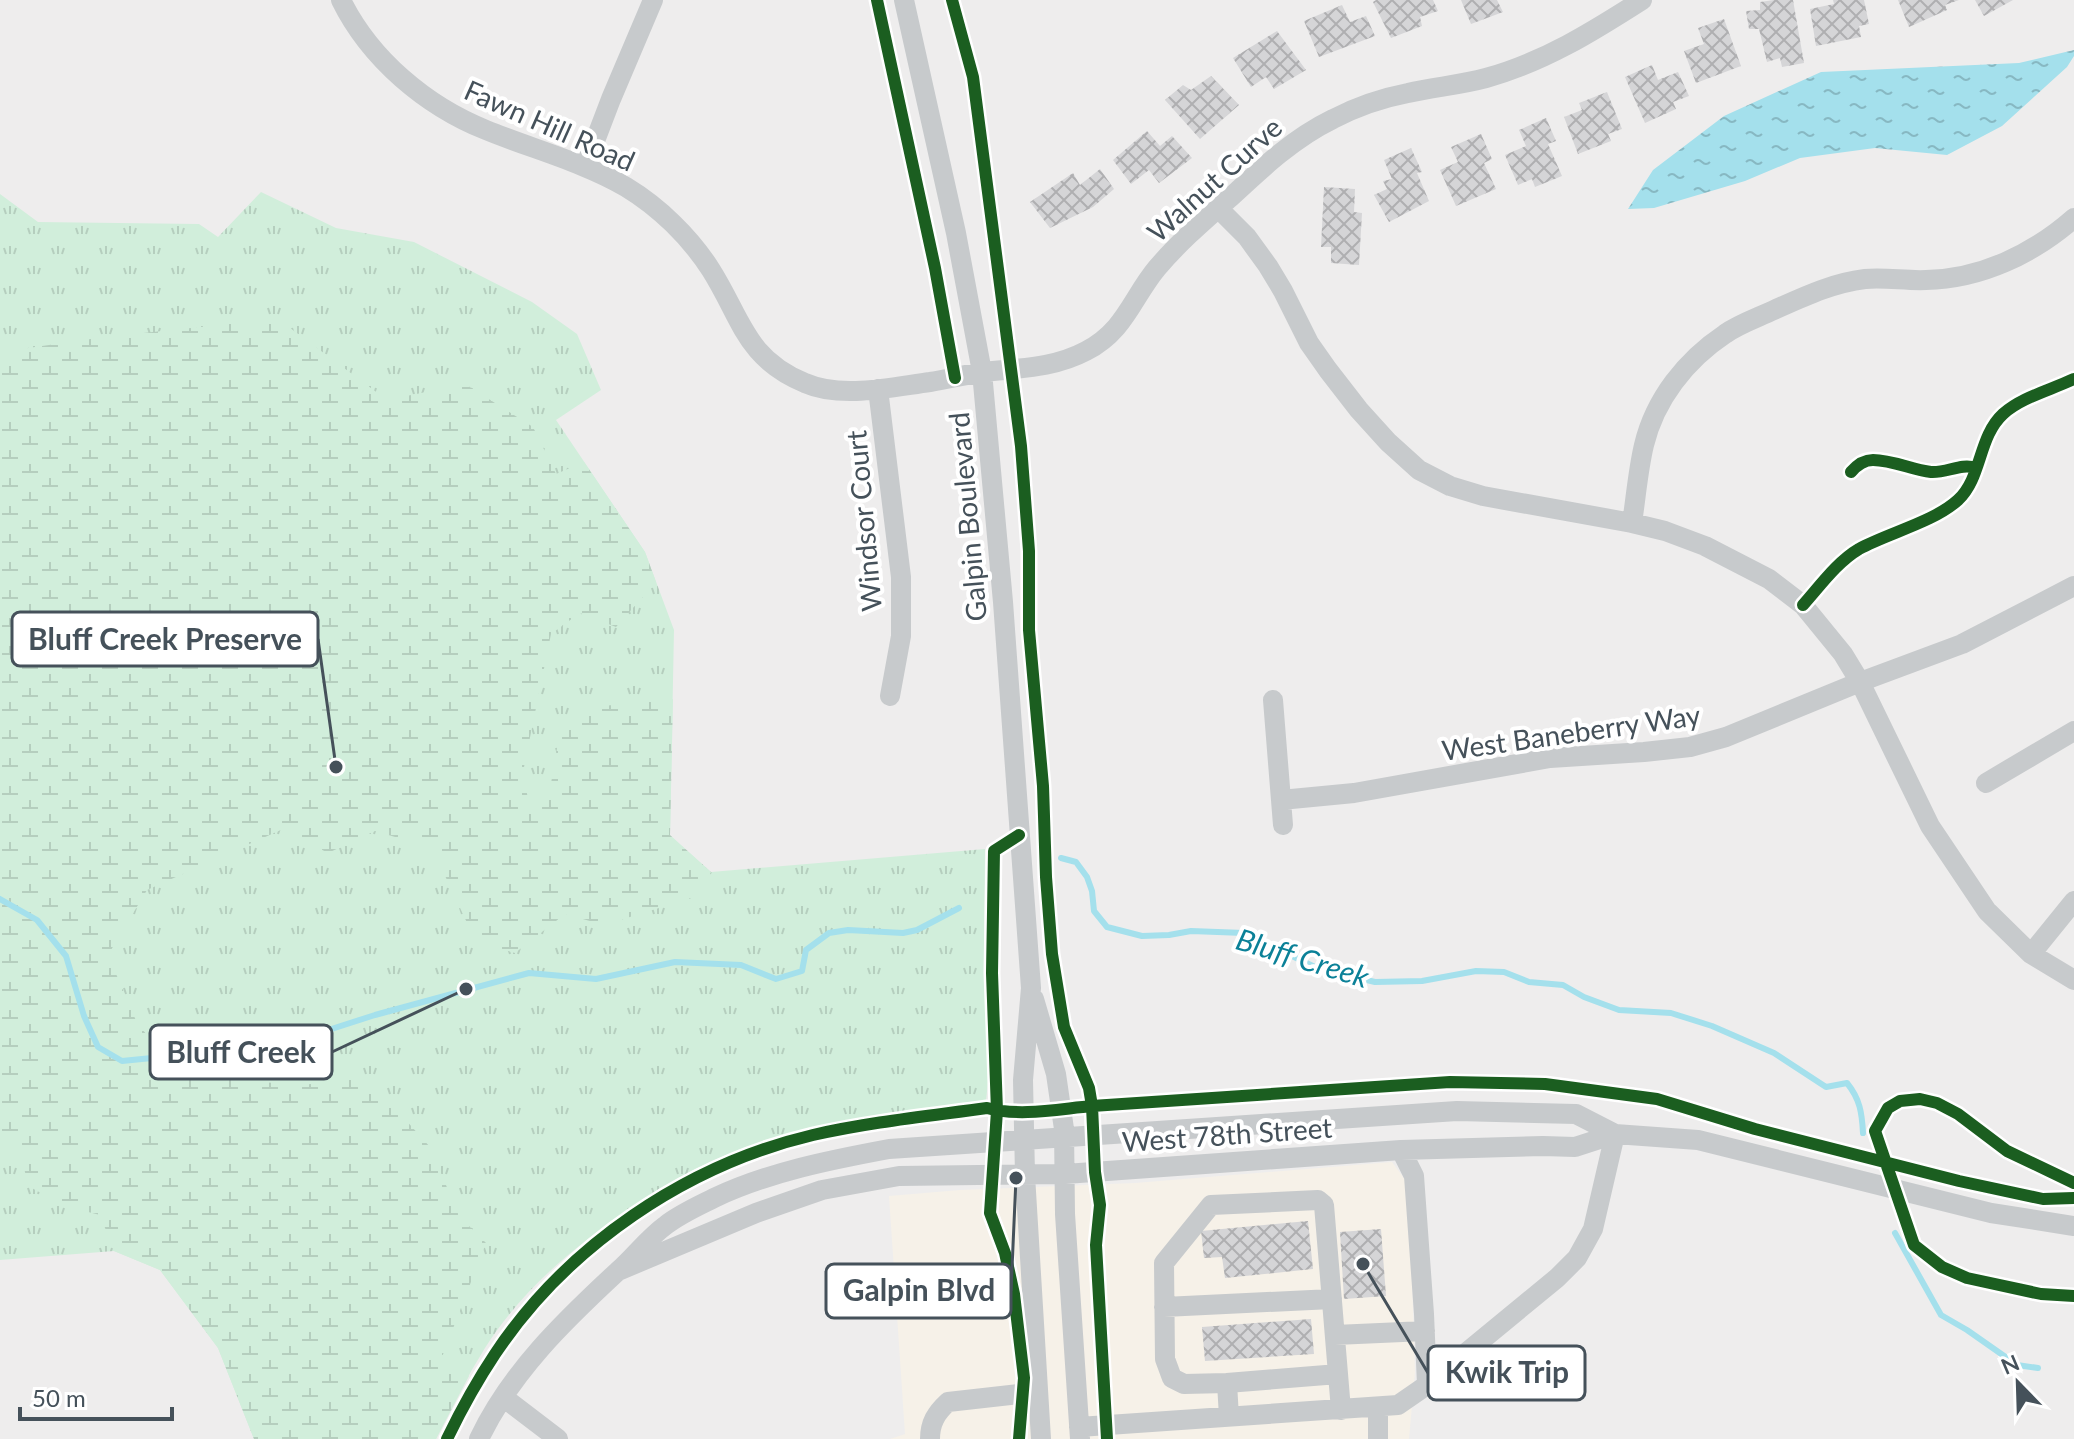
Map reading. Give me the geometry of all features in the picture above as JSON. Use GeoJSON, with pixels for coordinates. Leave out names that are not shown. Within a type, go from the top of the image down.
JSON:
{"type":"FeatureCollection","features":[{"type":"Feature","properties":{"kind":"street","name":"Fawn Hill Road"},"geometry":{"type":"LineString","coordinates":[[341,0],[377,53],[427,98],[482,128],[585,167],[648,202],[674,225],[711,270],[752,345],[768,362],[790,376],[831,390],[878,389],[982,372]]}},
{"type":"Feature","properties":{"kind":"street"},"geometry":{"type":"LineString","coordinates":[[585,167],[653,0]]}},
{"type":"Feature","properties":{"kind":"street","name":"Galpin Boulevard"},"geometry":{"type":"LineString","coordinates":[[904,0],[956,233],[982,372],[1003,603],[1031,988],[1023,1080],[1025,1175],[1041,1439]]}},
{"type":"Feature","properties":{"kind":"street","name":"Walnut Curve"},"geometry":{"type":"LineString","coordinates":[[982,372],[1037,367],[1088,350],[1112,332],[1155,271],[1180,243],[1269,162],[1299,139],[1332,120],[1365,105],[1406,93],[1457,85],[1516,69],[1578,40],[1642,0]]}},
{"type":"Feature","properties":{"kind":"street"},"geometry":{"type":"LineString","coordinates":[[1218,208],[1247,237],[1268,266],[1309,343],[1328,370],[1388,442],[1419,470],[1450,486],[1483,496],[1665,531],[1705,546],[1769,579],[1803,605],[1843,654],[1860,682],[1932,829],[1987,911],[2031,954],[2074,980]]}},
{"type":"Feature","properties":{"kind":"street"},"geometry":{"type":"LineString","coordinates":[[1632,523],[1644,443],[1658,407],[1677,377],[1700,353],[1726,333],[1841,283],[1868,279],[1956,278],[1990,269],[2071,229]]}},
{"type":"Feature","properties":{"kind":"street","name":"Windsor Court"},"geometry":{"type":"LineString","coordinates":[[878,389],[901,577],[901,636],[890,696]]}},
{"type":"Feature","properties":{"kind":"street","name":"West Baneberry Way"},"geometry":{"type":"LineString","coordinates":[[1281,800],[1354,793],[1550,758],[1690,747],[1726,737],[1962,644],[2074,586]]}},
{"type":"Feature","properties":{"kind":"street"},"geometry":{"type":"LineString","coordinates":[[1273,700],[1283,825]]}},
{"type":"Feature","properties":{"kind":"street"},"geometry":{"type":"LineString","coordinates":[[1986,783],[2074,731]]}},
{"type":"Feature","properties":{"kind":"street"},"geometry":{"type":"LineString","coordinates":[[2031,954],[2074,901]]}},
{"type":"Feature","properties":{"kind":"street","name":"Galpin Boulevard"},"geometry":{"type":"LineString","coordinates":[[1031,988],[1056,1074],[1064,1136],[1065,1214],[1079,1433]]}},
{"type":"Feature","properties":{"kind":"street","name":"West 78th Street"},"geometry":{"type":"LineString","coordinates":[[479,1439],[518,1374],[553,1333],[666,1224],[715,1198],[762,1179],[822,1161],[889,1149],[1457,1111],[1576,1114],[1615,1134]]}},
{"type":"Feature","properties":{"kind":"street"},"geometry":{"type":"LineString","coordinates":[[1079,1433],[1165,1430],[1229,1417],[1398,1405],[1427,1385],[1577,1258],[1593,1229],[1615,1134]]}},
{"type":"Feature","properties":{"kind":"street","name":"West 78th Street"},"geometry":{"type":"LineString","coordinates":[[618,1271],[756,1213],[822,1190],[899,1176],[1065,1174],[1401,1150],[1575,1147],[1615,1134],[1698,1140],[1986,1212],[2074,1226]]}},
{"type":"Feature","properties":{"kind":"street"},"geometry":{"type":"LineString","coordinates":[[1401,1150],[1414,1176],[1427,1385]]}},
{"type":"Feature","properties":{"kind":"street"},"geometry":{"type":"LineString","coordinates":[[1338,1374],[1227,1383],[1184,1384],[1172,1378],[1165,1359],[1164,1263],[1211,1205],[1318,1200],[1324,1205],[1341,1410]]}},
{"type":"Feature","properties":{"kind":"street"},"geometry":{"type":"LineString","coordinates":[[1164,1307],[1332,1299]]}},
{"type":"Feature","properties":{"kind":"street"},"geometry":{"type":"LineString","coordinates":[[1335,1335],[1425,1331]]}},
{"type":"Feature","properties":{"kind":"street"},"geometry":{"type":"LineString","coordinates":[[1227,1383],[1229,1417]]}},
{"type":"Feature","properties":{"kind":"street"},"geometry":{"type":"LineString","coordinates":[[930,1439],[930,1429],[937,1412],[948,1402],[1037,1392]]}},
{"type":"Feature","properties":{"kind":"street"},"geometry":{"type":"LineString","coordinates":[[503,1397],[558,1439]]}},
{"type":"Feature","properties":{"kind":"street"},"geometry":{"type":"LineString","coordinates":[[1378,1407],[1378,1439]]}},
{"type":"Feature","properties":{"kind":"shaded area"},"geometry":{"type":"Polygon","coordinates":[[[1392,1162],[1409,1185],[1415,1372],[1409,1439],[890,1439],[905,1434],[889,1196],[1135,1183],[1392,1162]]]}},
{"type":"Feature","properties":{"kind":"green space"},"geometry":{"type":"Polygon","coordinates":[[[261,192],[336,228],[414,242],[532,302],[577,334],[601,390],[556,420],[645,552],[674,630],[670,836],[711,872],[985,849],[984,973],[989,1072],[986,1101],[877,1116],[792,1134],[728,1155],[670,1184],[588,1239],[550,1271],[515,1307],[485,1348],[436,1439],[254,1439],[218,1348],[160,1270],[114,1251],[0,1260],[0,194],[38,222],[199,224],[218,237],[261,192]]]}},
{"type":"Feature","properties":{"kind":"green space"},"geometry":{"type":"Polygon","coordinates":[[[278,319],[387,400],[465,384],[533,427],[556,474],[584,462],[645,552],[656,582],[616,627],[580,613],[551,634],[523,772],[528,799],[549,795],[560,731],[583,708],[673,699],[670,835],[711,872],[698,896],[604,925],[565,914],[515,953],[476,942],[432,848],[375,831],[328,853],[283,829],[147,890],[108,955],[137,1023],[181,1076],[303,1085],[367,1077],[430,1147],[459,1216],[486,1243],[442,1357],[469,1376],[436,1439],[254,1439],[218,1348],[160,1270],[114,1251],[100,1215],[65,1206],[28,1186],[20,1149],[0,1138],[0,352],[105,337],[278,319]]]}},
{"type":"Feature","properties":{"kind":"water"},"geometry":{"type":"Polygon","coordinates":[[[2074,50],[2067,67],[2002,126],[1947,155],[1875,148],[1800,158],[1745,181],[1654,208],[1628,209],[1653,170],[1724,116],[1821,72],[2019,63],[2074,50]]]}},
{"type":"Feature","properties":{"kind":"building"},"geometry":{"type":"Polygon","coordinates":[[[1433,0],[1438,11],[1420,17],[1422,26],[1391,38],[1373,2],[1433,0]]]}},
{"type":"Feature","properties":{"kind":"building"},"geometry":{"type":"Polygon","coordinates":[[[1461,0],[1497,0],[1503,12],[1471,24],[1461,0]]]}},
{"type":"Feature","properties":{"kind":"building"},"geometry":{"type":"Polygon","coordinates":[[[1793,0],[1804,63],[1782,67],[1780,58],[1767,62],[1759,29],[1749,29],[1746,11],[1760,10],[1760,2],[1793,0]]]}},
{"type":"Feature","properties":{"kind":"building"},"geometry":{"type":"Polygon","coordinates":[[[1833,0],[1864,0],[1869,24],[1859,26],[1861,37],[1816,46],[1810,9],[1834,4],[1833,0]]]}},
{"type":"Feature","properties":{"kind":"building"},"geometry":{"type":"Polygon","coordinates":[[[1898,0],[1959,0],[1945,5],[1947,10],[1909,27],[1898,0]]]}},
{"type":"Feature","properties":{"kind":"building"},"geometry":{"type":"Polygon","coordinates":[[[1975,0],[2013,0],[1984,16],[1975,0]]]}},
{"type":"Feature","properties":{"kind":"building"},"geometry":{"type":"Polygon","coordinates":[[[1342,5],[1350,22],[1366,16],[1375,36],[1319,57],[1304,21],[1342,5]]]}},
{"type":"Feature","properties":{"kind":"building"},"geometry":{"type":"Polygon","coordinates":[[[1724,19],[1741,66],[1696,83],[1684,51],[1704,44],[1698,28],[1724,19]]]}},
{"type":"Feature","properties":{"kind":"building"},"geometry":{"type":"Polygon","coordinates":[[[1277,31],[1306,70],[1274,89],[1266,77],[1251,87],[1233,58],[1277,31]]]}},
{"type":"Feature","properties":{"kind":"building"},"geometry":{"type":"Polygon","coordinates":[[[1652,65],[1658,80],[1678,72],[1689,96],[1673,102],[1676,109],[1645,123],[1625,77],[1652,65]]]}},
{"type":"Feature","properties":{"kind":"building"},"geometry":{"type":"Polygon","coordinates":[[[1211,76],[1239,105],[1200,139],[1165,100],[1183,85],[1191,90],[1211,76]]]}},
{"type":"Feature","properties":{"kind":"building"},"geometry":{"type":"Polygon","coordinates":[[[1607,92],[1622,129],[1608,134],[1611,141],[1578,154],[1564,117],[1582,110],[1579,103],[1607,92]]]}},
{"type":"Feature","properties":{"kind":"building"},"geometry":{"type":"Polygon","coordinates":[[[1546,118],[1556,141],[1548,144],[1562,176],[1535,187],[1532,179],[1518,185],[1505,155],[1526,146],[1519,130],[1546,118]]]}},
{"type":"Feature","properties":{"kind":"building"},"geometry":{"type":"Polygon","coordinates":[[[1147,131],[1160,146],[1172,136],[1192,158],[1159,183],[1149,170],[1131,184],[1113,160],[1147,131]]]}},
{"type":"Feature","properties":{"kind":"building"},"geometry":{"type":"Polygon","coordinates":[[[1481,134],[1492,159],[1484,163],[1496,189],[1456,206],[1440,170],[1458,162],[1451,147],[1481,134]]]}},
{"type":"Feature","properties":{"kind":"building"},"geometry":{"type":"Polygon","coordinates":[[[1411,148],[1422,172],[1417,173],[1429,201],[1389,222],[1374,195],[1387,189],[1383,181],[1392,179],[1384,160],[1411,148]]]}},
{"type":"Feature","properties":{"kind":"building"},"geometry":{"type":"Polygon","coordinates":[[[1100,169],[1114,189],[1093,207],[1050,228],[1030,202],[1073,173],[1080,185],[1100,169]]]}},
{"type":"Feature","properties":{"kind":"building"},"geometry":{"type":"Polygon","coordinates":[[[1324,187],[1355,189],[1354,212],[1362,213],[1359,265],[1331,263],[1331,247],[1321,247],[1324,187]]]}},
{"type":"Feature","properties":{"kind":"building"},"geometry":{"type":"Polygon","coordinates":[[[1308,1221],[1313,1269],[1225,1278],[1222,1257],[1204,1258],[1201,1231],[1308,1221]]]}},
{"type":"Feature","properties":{"kind":"building"},"geometry":{"type":"Polygon","coordinates":[[[1381,1229],[1386,1296],[1344,1299],[1340,1232],[1381,1229]]]}},
{"type":"Feature","properties":{"kind":"building"},"geometry":{"type":"Polygon","coordinates":[[[1311,1319],[1314,1354],[1205,1361],[1202,1327],[1311,1319]]]}},
{"type":"Feature","properties":{"kind":"waterway","name":"Bluff Creek"},"geometry":{"type":"LineString","coordinates":[[1061,858],[1076,862],[1087,877],[1094,911],[1107,927],[1142,936],[1191,931],[1244,933],[1317,968],[1375,982],[1422,981],[1476,971],[1504,972],[1529,982],[1563,985],[1619,1010],[1671,1013],[1712,1026],[1774,1053],[1826,1087],[1847,1083],[1860,1106],[1863,1133]]}},
{"type":"Feature","properties":{"kind":"waterway","name":"Bluff Creek"},"geometry":{"type":"LineString","coordinates":[[0,899],[37,920],[66,956],[84,1016],[98,1047],[122,1061],[282,1045],[375,1015],[529,973],[596,979],[675,962],[741,965],[776,979],[802,971],[806,950],[829,933],[848,930],[903,933],[917,930],[959,908]]}},
{"type":"Feature","properties":{"kind":"waterway","name":"Bluff Creek"},"geometry":{"type":"LineString","coordinates":[[1895,1233],[1941,1315],[2017,1365],[2038,1368]]}},
{"type":"Feature","properties":{"kind":"cycle path"},"geometry":{"type":"LineString","coordinates":[[877,0],[935,268],[955,378]]}},
{"type":"Feature","properties":{"kind":"cycle path"},"geometry":{"type":"LineString","coordinates":[[952,0],[973,77],[1021,446],[1029,551],[1029,630],[1043,786],[1052,954],[1064,1027],[1089,1088],[1092,1106],[1100,1205],[1096,1245],[1107,1439]]}},
{"type":"Feature","properties":{"kind":"cycle path"},"geometry":{"type":"LineString","coordinates":[[1803,605],[1851,554],[1936,515],[1958,500],[1972,481],[1989,434],[2003,414],[2028,398],[2074,379]]}},
{"type":"Feature","properties":{"kind":"cycle path"},"geometry":{"type":"LineString","coordinates":[[1851,472],[1861,463],[1873,460],[1931,472],[1976,468]]}},
{"type":"Feature","properties":{"kind":"cycle path"},"geometry":{"type":"LineString","coordinates":[[1019,835],[994,851],[992,973],[997,1111],[990,1213],[1005,1253],[1014,1294],[1024,1378],[1019,1439]]}},
{"type":"Feature","properties":{"kind":"cycle path"},"geometry":{"type":"LineString","coordinates":[[447,1439],[495,1354],[524,1315],[557,1278],[633,1215],[720,1167],[766,1149],[813,1135],[878,1123],[987,1108],[1039,1112],[1450,1082],[1545,1084],[1657,1099],[1755,1129],[1959,1181],[2043,1199],[2074,1198]]}},
{"type":"Feature","properties":{"kind":"cycle path"},"geometry":{"type":"LineString","coordinates":[[2074,1183],[2007,1151],[1958,1114],[1937,1103],[1920,1099],[1900,1101],[1888,1108],[1875,1131],[1914,1245],[1942,1267],[1967,1278],[2041,1294],[2074,1296]]}},
{"type":"Feature","properties":{"kind":"place","name":"Bluff Creek Preserve"},"geometry":{"type":"Point","coordinates":[336,767]}},
{"type":"Feature","properties":{"kind":"place","name":"Bluff Creek"},"geometry":{"type":"Point","coordinates":[466,989]}},
{"type":"Feature","properties":{"kind":"place","name":"Galpin Blvd"},"geometry":{"type":"Point","coordinates":[1016,1178]}},
{"type":"Feature","properties":{"kind":"place","name":"Kwik Trip"},"geometry":{"type":"Point","coordinates":[1363,1264]}}]}
